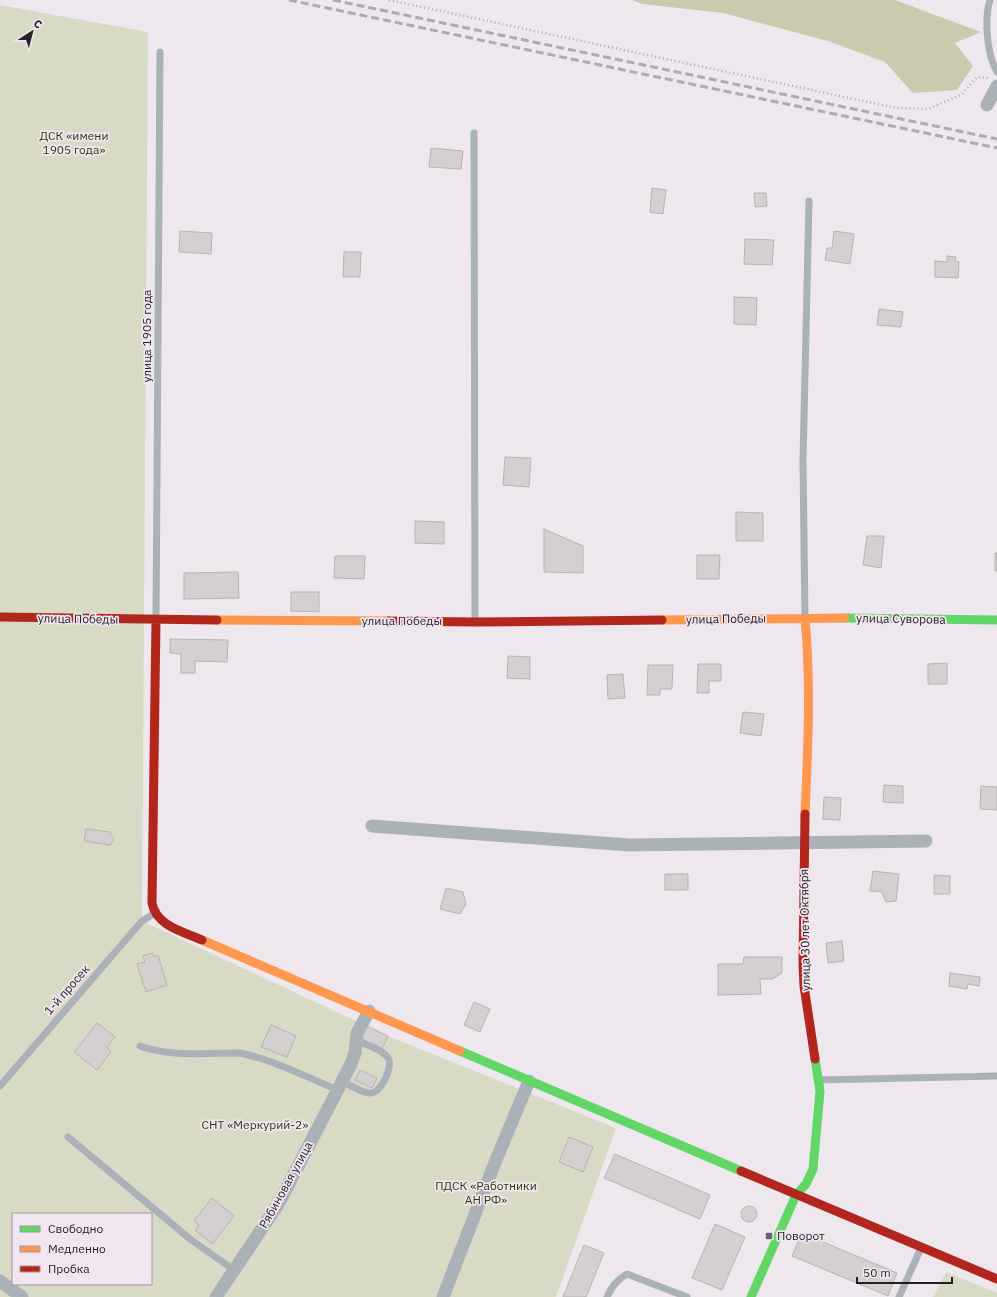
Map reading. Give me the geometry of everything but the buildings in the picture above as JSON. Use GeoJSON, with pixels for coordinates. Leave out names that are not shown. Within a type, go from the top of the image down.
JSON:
{"type":"FeatureCollection","features":[{"type":"Feature","properties":{"kind":"street"},"geometry":{"type":"LineString","coordinates":[[986,105],[994,82]]}},
{"type":"Feature","properties":{"kind":"street","name":"улица Победы"},"geometry":{"type":"LineString","coordinates":[[0,617],[156,620],[474,622],[805,618]]}},
{"type":"Feature","properties":{"kind":"street","name":"улица Суворова"},"geometry":{"type":"LineString","coordinates":[[805,618],[997,620]]}},
{"type":"Feature","properties":{"kind":"street","name":"улица 30 лет Октября"},"geometry":{"type":"LineString","coordinates":[[751,1297],[796,1195],[807,1185],[811,1178],[820,1097],[819,1080],[804,986],[803,964],[804,843],[808,752],[808,651],[805,618]]}},
{"type":"Feature","properties":{"kind":"street"},"geometry":{"type":"LineString","coordinates":[[156,620],[152,908],[160,920],[166,924],[529,1081],[997,1279]]}},
{"type":"Feature","properties":{"kind":"street"},"geometry":{"type":"LineString","coordinates":[[372,826],[629,845],[926,841]]}},
{"type":"Feature","properties":{"kind":"street","name":"Рябиновая улица"},"geometry":{"type":"LineString","coordinates":[[216,1297],[279,1204],[340,1086],[355,1053],[357,1033],[368,1011]]}},
{"type":"Feature","properties":{"kind":"street"},"geometry":{"type":"LineString","coordinates":[[443,1297],[496,1160],[529,1081]]}},
{"type":"Feature","properties":{"kind":"street"},"geometry":{"type":"LineString","coordinates":[[0,1281],[22,1297]]}},
{"type":"Feature","properties":{"kind":"lane"},"geometry":{"type":"LineString","coordinates":[[990,0],[988,6],[987,26],[989,49],[992,64],[997,72]]}},
{"type":"Feature","properties":{"kind":"lane","name":"улица 1905 года"},"geometry":{"type":"LineString","coordinates":[[156,620],[160,52]]}},
{"type":"Feature","properties":{"kind":"lane"},"geometry":{"type":"LineString","coordinates":[[474,133],[474,622]]}},
{"type":"Feature","properties":{"kind":"lane"},"geometry":{"type":"LineString","coordinates":[[805,618],[803,462],[809,200]]}},
{"type":"Feature","properties":{"kind":"lane","name":"1-й просек"},"geometry":{"type":"LineString","coordinates":[[0,1086],[142,921],[155,913]]}},
{"type":"Feature","properties":{"kind":"lane"},"geometry":{"type":"LineString","coordinates":[[140,1046],[165,1053],[249,1055],[340,1086],[370,1093],[375,1092],[381,1086],[391,1065],[389,1059],[383,1052],[356,1040]]}},
{"type":"Feature","properties":{"kind":"lane"},"geometry":{"type":"LineString","coordinates":[[819,1080],[997,1076]]}},
{"type":"Feature","properties":{"kind":"lane"},"geometry":{"type":"LineString","coordinates":[[68,1137],[190,1239],[234,1270]]}},
{"type":"Feature","properties":{"kind":"lane"},"geometry":{"type":"LineString","coordinates":[[899,1297],[921,1248]]}},
{"type":"Feature","properties":{"kind":"lane"},"geometry":{"type":"LineString","coordinates":[[607,1297],[611,1288],[619,1279],[627,1274],[687,1297]]}},
{"type":"Feature","properties":{"kind":"path"},"geometry":{"type":"LineString","coordinates":[[389,0],[896,108],[928,109],[961,95],[977,77],[994,82]]}},
{"type":"Feature","properties":{"kind":"green space"},"geometry":{"type":"Polygon","coordinates":[[[632,0],[895,0],[981,32],[955,43],[973,66],[957,90],[913,93],[885,62],[828,41],[723,13],[642,4],[632,0]]]}},
{"type":"Feature","properties":{"kind":"green space"},"geometry":{"type":"Polygon","coordinates":[[[0,5],[148,32],[142,921],[388,1036],[616,1128],[556,1297],[0,1297],[0,5]]]}},
{"type":"Feature","properties":{"kind":"green space"},"geometry":{"type":"Polygon","coordinates":[[[946,1272],[997,1293],[997,1297],[933,1297],[946,1272]]]}},
{"type":"Feature","properties":{"kind":"railway"},"geometry":{"type":"LineString","coordinates":[[289,0],[997,148]]}},
{"type":"Feature","properties":{"kind":"railway"},"geometry":{"type":"LineString","coordinates":[[333,0],[997,139]]}},
{"type":"Feature","properties":{"kind":"traffic: fast"},"geometry":{"type":"LineString","coordinates":[[845,618],[997,620]]}},
{"type":"Feature","properties":{"kind":"traffic: fast"},"geometry":{"type":"LineString","coordinates":[[460,1051],[741,1171]]}},
{"type":"Feature","properties":{"kind":"traffic: fast"},"geometry":{"type":"LineString","coordinates":[[751,1297],[796,1195],[806,1184],[813,1169],[820,1091],[815,1059]]}},
{"type":"Feature","properties":{"kind":"traffic: slow"},"geometry":{"type":"LineString","coordinates":[[805,618],[808,667],[808,741],[805,814]]}},
{"type":"Feature","properties":{"kind":"traffic: slow"},"geometry":{"type":"LineString","coordinates":[[662,620],[845,618]]}},
{"type":"Feature","properties":{"kind":"traffic: slow"},"geometry":{"type":"LineString","coordinates":[[217,620],[388,621]]}},
{"type":"Feature","properties":{"kind":"traffic: slow"},"geometry":{"type":"LineString","coordinates":[[202,940],[460,1051]]}},
{"type":"Feature","properties":{"kind":"traffic: jam"},"geometry":{"type":"LineString","coordinates":[[0,617],[217,620]]}},
{"type":"Feature","properties":{"kind":"traffic: jam"},"geometry":{"type":"LineString","coordinates":[[156,620],[152,903],[155,911],[165,923],[179,931],[202,940]]}},
{"type":"Feature","properties":{"kind":"traffic: jam"},"geometry":{"type":"LineString","coordinates":[[388,621],[475,622],[662,620]]}},
{"type":"Feature","properties":{"kind":"traffic: jam"},"geometry":{"type":"LineString","coordinates":[[805,814],[803,964],[804,986],[815,1059]]}},
{"type":"Feature","properties":{"kind":"traffic: jam"},"geometry":{"type":"LineString","coordinates":[[741,1171],[997,1279]]}},
{"type":"Feature","properties":{"kind":"place","name":"Поворот"},"geometry":{"type":"Point","coordinates":[769,1236]}},
{"type":"Feature","properties":{"kind":"park label","name":"ДСК «имени 1905 года»"},"geometry":{"type":"Point","coordinates":[74,143]}},
{"type":"Feature","properties":{"kind":"park label","name":"СНТ «Меркурий-2»"},"geometry":{"type":"Point","coordinates":[255,1125]}},
{"type":"Feature","properties":{"kind":"park label","name":"ПДСК «Работники АН РФ»"},"geometry":{"type":"Point","coordinates":[486,1193]}}]}
